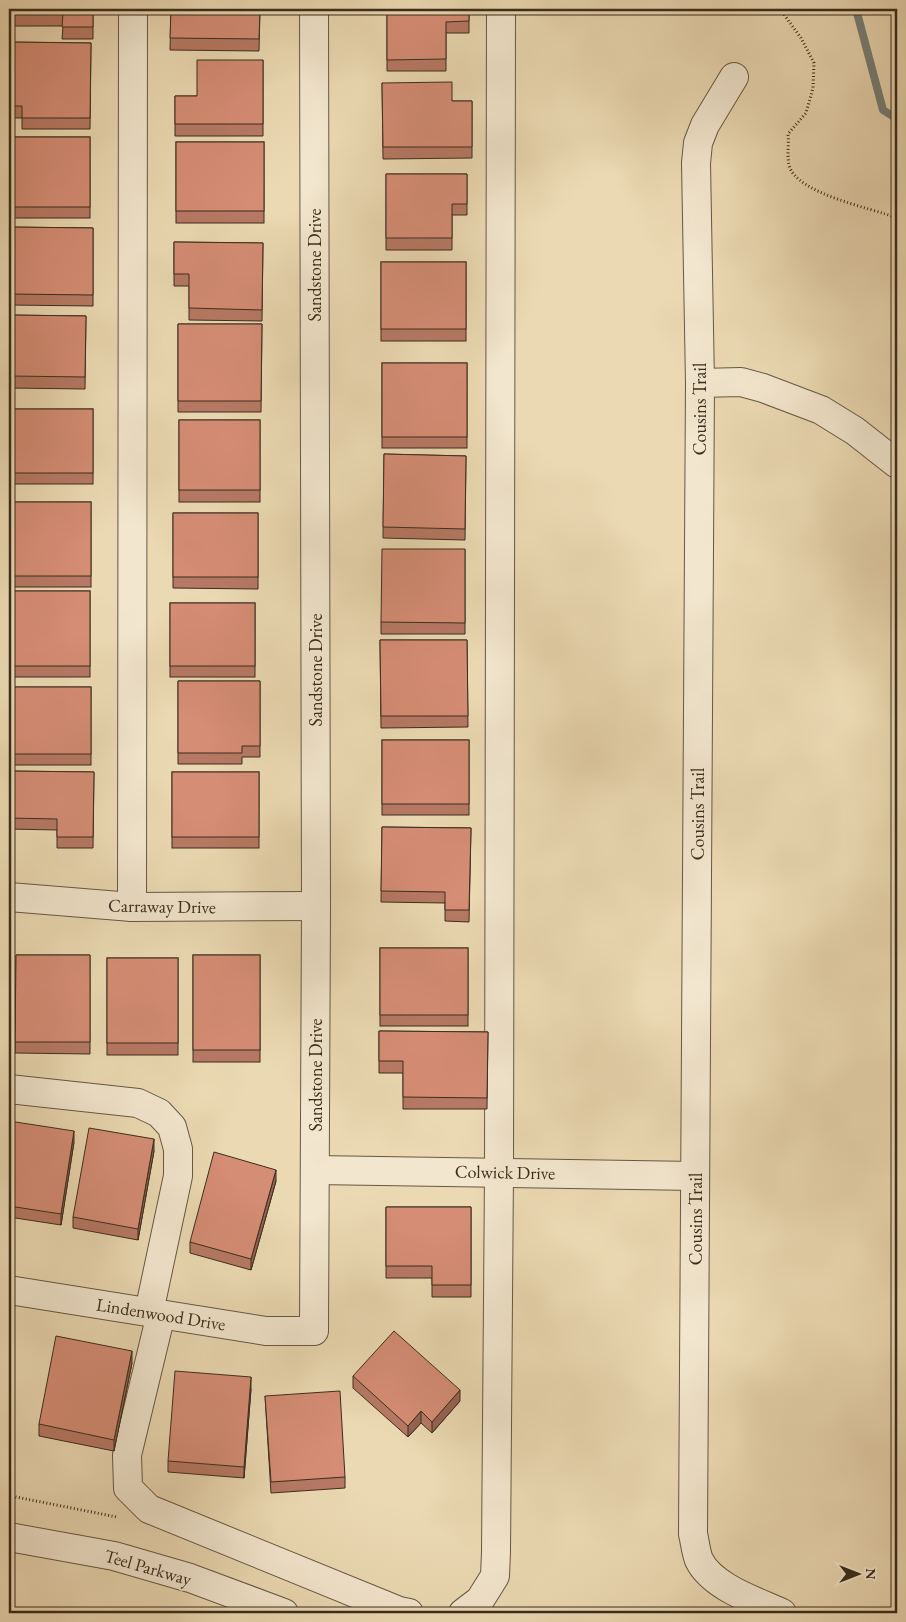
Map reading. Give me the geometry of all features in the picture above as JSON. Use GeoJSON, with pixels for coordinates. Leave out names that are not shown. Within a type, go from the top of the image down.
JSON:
{"type":"FeatureCollection","features":[{"type":"Feature","properties":{"kind":"street"},"geometry":{"type":"LineString","coordinates":[[132,907],[133,9]]}},
{"type":"Feature","properties":{"kind":"street","name":"Sandstone Drive"},"geometry":{"type":"LineString","coordinates":[[314,9],[316,906],[314,1331]]}},
{"type":"Feature","properties":{"kind":"street"},"geometry":{"type":"LineString","coordinates":[[463,1613],[480,1600],[495,1576],[499,1172],[501,9]]}},
{"type":"Feature","properties":{"kind":"street","name":"Cousins Trail"},"geometry":{"type":"LineString","coordinates":[[734,77],[705,125],[698,143],[696,163],[700,384],[693,1534],[699,1560],[710,1576],[724,1586],[782,1613]]}},
{"type":"Feature","properties":{"kind":"street"},"geometry":{"type":"LineString","coordinates":[[700,384],[741,382],[763,388],[821,410],[855,431],[897,464]]}},
{"type":"Feature","properties":{"kind":"street","name":"Carraway Drive"},"geometry":{"type":"LineString","coordinates":[[9,897],[132,907],[316,906]]}},
{"type":"Feature","properties":{"kind":"street"},"geometry":{"type":"LineString","coordinates":[[9,1089],[138,1103],[159,1113],[172,1127],[178,1149],[178,1176],[155,1313],[127,1455],[128,1488],[149,1508],[399,1611],[409,1613]]}},
{"type":"Feature","properties":{"kind":"street","name":"Colwick Drive"},"geometry":{"type":"LineString","coordinates":[[315,1170],[695,1176]]}},
{"type":"Feature","properties":{"kind":"street","name":"Lindenwood Drive"},"geometry":{"type":"LineString","coordinates":[[9,1290],[266,1331],[314,1331]]}},
{"type":"Feature","properties":{"kind":"street","name":"Teel Parkway"},"geometry":{"type":"LineString","coordinates":[[9,1537],[114,1556],[190,1578],[284,1613]]}},
{"type":"Feature","properties":{"kind":"path"},"geometry":{"type":"LineString","coordinates":[[780,9],[801,38],[814,64],[813,88],[806,113],[788,134],[789,166],[799,180],[816,190],[845,202],[897,218]]}},
{"type":"Feature","properties":{"kind":"building"},"geometry":{"type":"Polygon","coordinates":[[[9,9],[93,9],[93,27],[62,27],[63,14],[9,14],[9,9]]]}},
{"type":"Feature","properties":{"kind":"building"},"geometry":{"type":"Polygon","coordinates":[[[171,9],[260,9],[259,39],[170,38],[171,9]]]}},
{"type":"Feature","properties":{"kind":"building"},"geometry":{"type":"Polygon","coordinates":[[[387,9],[469,9],[469,21],[446,22],[446,59],[387,60],[387,9]]]}},
{"type":"Feature","properties":{"kind":"building"},"geometry":{"type":"Polygon","coordinates":[[[9,42],[91,43],[90,118],[22,118],[22,106],[9,106],[9,42]]]}},
{"type":"Feature","properties":{"kind":"building"},"geometry":{"type":"Polygon","coordinates":[[[197,60],[263,60],[263,124],[175,124],[175,96],[197,96],[197,60]]]}},
{"type":"Feature","properties":{"kind":"building"},"geometry":{"type":"Polygon","coordinates":[[[452,82],[452,101],[472,101],[472,147],[383,147],[382,83],[452,82]]]}},
{"type":"Feature","properties":{"kind":"building"},"geometry":{"type":"Polygon","coordinates":[[[9,137],[90,137],[90,207],[9,207],[9,137]]]}},
{"type":"Feature","properties":{"kind":"building"},"geometry":{"type":"Polygon","coordinates":[[[176,142],[264,142],[264,211],[176,211],[176,142]]]}},
{"type":"Feature","properties":{"kind":"building"},"geometry":{"type":"Polygon","coordinates":[[[386,174],[467,174],[467,204],[452,204],[452,238],[386,238],[386,174]]]}},
{"type":"Feature","properties":{"kind":"building"},"geometry":{"type":"Polygon","coordinates":[[[9,227],[93,228],[93,295],[9,294],[9,227]]]}},
{"type":"Feature","properties":{"kind":"building"},"geometry":{"type":"Polygon","coordinates":[[[174,242],[263,243],[262,310],[189,308],[189,274],[174,274],[174,242]]]}},
{"type":"Feature","properties":{"kind":"building"},"geometry":{"type":"Polygon","coordinates":[[[381,262],[466,262],[466,329],[381,329],[381,262]]]}},
{"type":"Feature","properties":{"kind":"building"},"geometry":{"type":"Polygon","coordinates":[[[9,315],[86,316],[85,377],[9,376],[9,315]]]}},
{"type":"Feature","properties":{"kind":"building"},"geometry":{"type":"Polygon","coordinates":[[[178,324],[262,324],[261,401],[178,401],[178,324]]]}},
{"type":"Feature","properties":{"kind":"building"},"geometry":{"type":"Polygon","coordinates":[[[382,363],[467,363],[467,437],[382,437],[382,363]]]}},
{"type":"Feature","properties":{"kind":"building"},"geometry":{"type":"Polygon","coordinates":[[[9,409],[93,409],[93,473],[9,473],[9,409]]]}},
{"type":"Feature","properties":{"kind":"building"},"geometry":{"type":"Polygon","coordinates":[[[179,420],[260,420],[260,490],[179,490],[179,420]]]}},
{"type":"Feature","properties":{"kind":"building"},"geometry":{"type":"Polygon","coordinates":[[[384,454],[466,456],[465,529],[383,527],[384,454]]]}},
{"type":"Feature","properties":{"kind":"building"},"geometry":{"type":"Polygon","coordinates":[[[9,502],[91,502],[91,576],[9,576],[9,502]]]}},
{"type":"Feature","properties":{"kind":"building"},"geometry":{"type":"Polygon","coordinates":[[[173,513],[258,513],[258,577],[173,577],[173,513]]]}},
{"type":"Feature","properties":{"kind":"building"},"geometry":{"type":"Polygon","coordinates":[[[382,549],[465,549],[465,623],[381,622],[382,549]]]}},
{"type":"Feature","properties":{"kind":"building"},"geometry":{"type":"Polygon","coordinates":[[[9,591],[90,591],[90,666],[9,666],[9,591]]]}},
{"type":"Feature","properties":{"kind":"building"},"geometry":{"type":"Polygon","coordinates":[[[170,603],[255,603],[255,666],[170,666],[170,603]]]}},
{"type":"Feature","properties":{"kind":"building"},"geometry":{"type":"Polygon","coordinates":[[[380,640],[467,640],[468,716],[381,716],[380,640]]]}},
{"type":"Feature","properties":{"kind":"building"},"geometry":{"type":"Polygon","coordinates":[[[178,681],[260,681],[260,746],[242,746],[242,753],[178,753],[178,681]]]}},
{"type":"Feature","properties":{"kind":"building"},"geometry":{"type":"Polygon","coordinates":[[[9,687],[91,687],[91,754],[9,754],[9,687]]]}},
{"type":"Feature","properties":{"kind":"building"},"geometry":{"type":"Polygon","coordinates":[[[382,740],[469,740],[469,804],[382,804],[382,740]]]}},
{"type":"Feature","properties":{"kind":"building"},"geometry":{"type":"Polygon","coordinates":[[[9,771],[94,772],[93,837],[57,837],[57,819],[9,818],[9,771]]]}},
{"type":"Feature","properties":{"kind":"building"},"geometry":{"type":"Polygon","coordinates":[[[172,772],[259,772],[259,837],[172,837],[172,772]]]}},
{"type":"Feature","properties":{"kind":"building"},"geometry":{"type":"Polygon","coordinates":[[[382,827],[471,828],[469,910],[445,910],[445,892],[381,891],[382,827]]]}},
{"type":"Feature","properties":{"kind":"building"},"geometry":{"type":"Polygon","coordinates":[[[380,948],[468,948],[468,1015],[380,1015],[380,948]]]}},
{"type":"Feature","properties":{"kind":"building"},"geometry":{"type":"Polygon","coordinates":[[[16,955],[90,955],[90,1042],[15,1042],[16,955]]]}},
{"type":"Feature","properties":{"kind":"building"},"geometry":{"type":"Polygon","coordinates":[[[193,955],[260,955],[260,1050],[193,1050],[193,955]]]}},
{"type":"Feature","properties":{"kind":"building"},"geometry":{"type":"Polygon","coordinates":[[[107,958],[178,958],[178,1043],[107,1043],[107,958]]]}},
{"type":"Feature","properties":{"kind":"building"},"geometry":{"type":"Polygon","coordinates":[[[379,1031],[488,1032],[487,1098],[403,1097],[403,1061],[379,1061],[379,1031]]]}},
{"type":"Feature","properties":{"kind":"building"},"geometry":{"type":"Polygon","coordinates":[[[9,1121],[74,1131],[61,1214],[9,1206],[9,1121]]]}},
{"type":"Feature","properties":{"kind":"building"},"geometry":{"type":"Polygon","coordinates":[[[89,1128],[154,1139],[138,1229],[73,1217],[89,1128]]]}},
{"type":"Feature","properties":{"kind":"building"},"geometry":{"type":"Polygon","coordinates":[[[214,1152],[276,1170],[251,1259],[190,1242],[214,1152]]]}},
{"type":"Feature","properties":{"kind":"building"},"geometry":{"type":"Polygon","coordinates":[[[386,1207],[471,1207],[471,1285],[432,1285],[432,1266],[386,1266],[386,1207]]]}},
{"type":"Feature","properties":{"kind":"building"},"geometry":{"type":"Polygon","coordinates":[[[394,1331],[460,1390],[432,1422],[421,1411],[408,1426],[353,1376],[394,1331]]]}},
{"type":"Feature","properties":{"kind":"building"},"geometry":{"type":"Polygon","coordinates":[[[56,1336],[132,1351],[114,1440],[39,1424],[56,1336]]]}},
{"type":"Feature","properties":{"kind":"building"},"geometry":{"type":"Polygon","coordinates":[[[175,1371],[251,1377],[244,1467],[168,1461],[175,1371]]]}},
{"type":"Feature","properties":{"kind":"building"},"geometry":{"type":"Polygon","coordinates":[[[340,1391],[345,1477],[271,1482],[265,1396],[340,1391]]]}},
{"type":"Feature","properties":{"kind":"waterway"},"geometry":{"type":"LineString","coordinates":[[856,9],[883,110],[897,119]]}}]}
